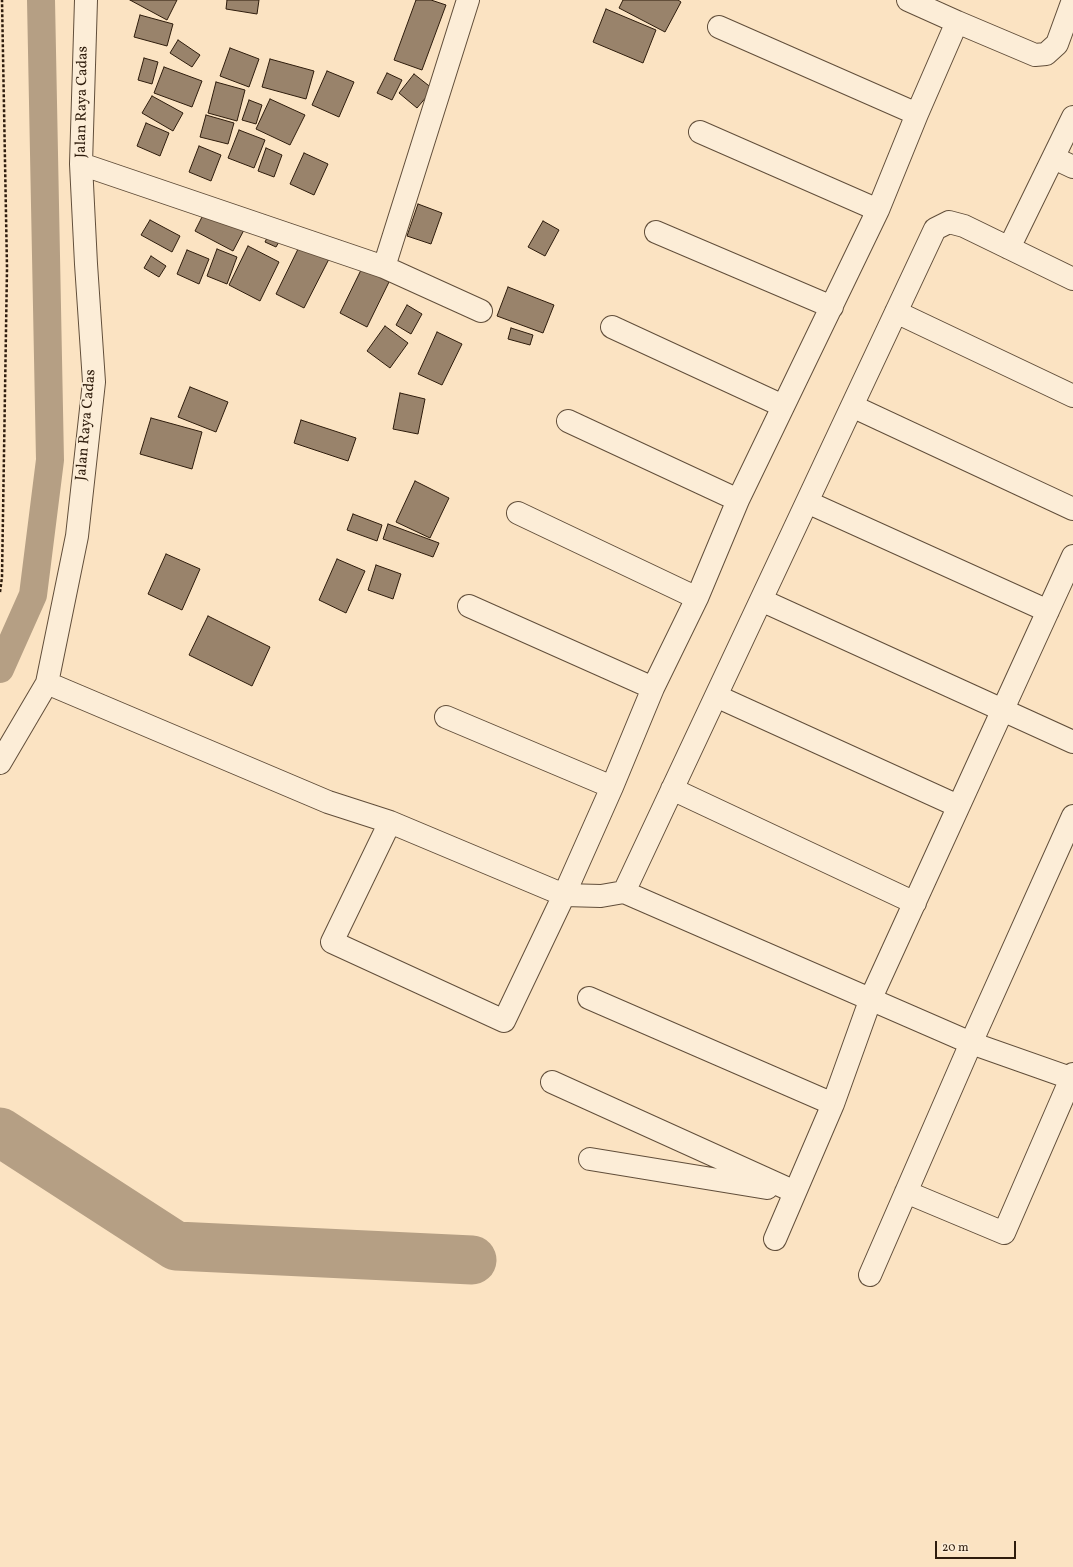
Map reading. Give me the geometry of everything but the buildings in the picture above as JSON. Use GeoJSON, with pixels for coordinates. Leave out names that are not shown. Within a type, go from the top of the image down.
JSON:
{"type":"FeatureCollection","features":[{"type":"Feature","properties":{"kind":"street","name":"Jalan Raya Cadas"},"geometry":{"type":"LineString","coordinates":[[0,763],[47,682],[77,536],[94,382],[81,164],[86,0]]}},
{"type":"Feature","properties":{"kind":"street"},"geometry":{"type":"LineString","coordinates":[[384,267],[468,0]]}},
{"type":"Feature","properties":{"kind":"street"},"geometry":{"type":"LineString","coordinates":[[908,0],[1035,55],[1046,54],[1057,44],[1073,0]]}},
{"type":"Feature","properties":{"kind":"street"},"geometry":{"type":"LineString","coordinates":[[390,822],[332,942],[504,1021],[564,895],[612,787],[652,688],[697,598],[738,500],[878,210],[917,114],[957,22]]}},
{"type":"Feature","properties":{"kind":"street"},"geometry":{"type":"LineString","coordinates":[[719,27],[917,114]]}},
{"type":"Feature","properties":{"kind":"street"},"geometry":{"type":"LineString","coordinates":[[1009,248],[1073,117]]}},
{"type":"Feature","properties":{"kind":"street"},"geometry":{"type":"LineString","coordinates":[[700,132],[878,210]]}},
{"type":"Feature","properties":{"kind":"street"},"geometry":{"type":"LineString","coordinates":[[1054,158],[1073,167]]}},
{"type":"Feature","properties":{"kind":"street"},"geometry":{"type":"LineString","coordinates":[[81,164],[384,267],[481,312]]}},
{"type":"Feature","properties":{"kind":"street"},"geometry":{"type":"LineString","coordinates":[[624,892],[935,229],[949,222],[964,226],[1073,279]]}},
{"type":"Feature","properties":{"kind":"street"},"geometry":{"type":"LineString","coordinates":[[656,232],[832,307]]}},
{"type":"Feature","properties":{"kind":"street"},"geometry":{"type":"LineString","coordinates":[[896,312],[1073,396]]}},
{"type":"Feature","properties":{"kind":"street"},"geometry":{"type":"LineString","coordinates":[[612,327],[783,406]]}},
{"type":"Feature","properties":{"kind":"street"},"geometry":{"type":"LineString","coordinates":[[852,406],[1073,509]]}},
{"type":"Feature","properties":{"kind":"street"},"geometry":{"type":"LineString","coordinates":[[568,421],[738,500]]}},
{"type":"Feature","properties":{"kind":"street"},"geometry":{"type":"LineString","coordinates":[[807,502],[1048,611]]}},
{"type":"Feature","properties":{"kind":"street"},"geometry":{"type":"LineString","coordinates":[[518,513],[697,598]]}},
{"type":"Feature","properties":{"kind":"street"},"geometry":{"type":"LineString","coordinates":[[775,1239],[833,1104],[871,998],[1073,556]]}},
{"type":"Feature","properties":{"kind":"street"},"geometry":{"type":"LineString","coordinates":[[761,600],[1073,742]]}},
{"type":"Feature","properties":{"kind":"street"},"geometry":{"type":"LineString","coordinates":[[469,606],[652,688]]}},
{"type":"Feature","properties":{"kind":"street"},"geometry":{"type":"LineString","coordinates":[[47,682],[328,802],[390,822],[564,895],[601,896],[624,892],[871,998],[971,1043],[1072,1077],[1004,1233],[906,1192]]}},
{"type":"Feature","properties":{"kind":"street"},"geometry":{"type":"LineString","coordinates":[[716,696],[958,806]]}},
{"type":"Feature","properties":{"kind":"street"},"geometry":{"type":"LineString","coordinates":[[446,717],[612,787]]}},
{"type":"Feature","properties":{"kind":"street"},"geometry":{"type":"LineString","coordinates":[[672,789],[915,903]]}},
{"type":"Feature","properties":{"kind":"street"},"geometry":{"type":"LineString","coordinates":[[870,1275],[971,1043],[1073,816]]}},
{"type":"Feature","properties":{"kind":"street"},"geometry":{"type":"LineString","coordinates":[[589,998],[833,1104]]}},
{"type":"Feature","properties":{"kind":"street"},"geometry":{"type":"LineString","coordinates":[[552,1082],[795,1192]]}},
{"type":"Feature","properties":{"kind":"street"},"geometry":{"type":"LineString","coordinates":[[590,1159],[795,1192]]}},
{"type":"Feature","properties":{"kind":"path"},"geometry":{"type":"LineString","coordinates":[[0,592],[2,577],[7,268],[2,0]]}},
{"type":"Feature","properties":{"kind":"waterway"},"geometry":{"type":"LineString","coordinates":[[0,669],[33,595],[50,460],[41,0]]}},
{"type":"Feature","properties":{"kind":"waterway"},"geometry":{"type":"LineString","coordinates":[[0,1132],[176,1246],[472,1260]]}}]}
